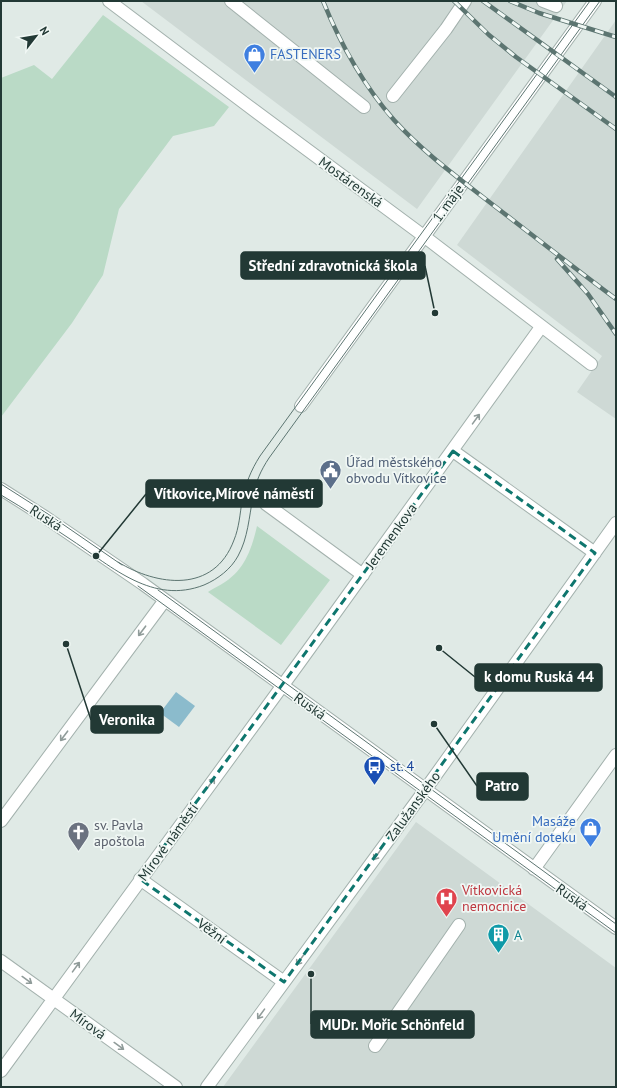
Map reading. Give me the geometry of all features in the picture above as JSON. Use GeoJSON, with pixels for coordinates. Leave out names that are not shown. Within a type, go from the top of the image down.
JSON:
{"type":"FeatureCollection","features":[{"type":"Feature","properties":{"kind":"street","name":"Mostárenská"},"geometry":{"type":"LineString","coordinates":[[109,1],[424,236],[541,328],[591,364]]}},
{"type":"Feature","properties":{"kind":"street"},"geometry":{"type":"LineString","coordinates":[[231,1],[364,107]]}},
{"type":"Feature","properties":{"kind":"street"},"geometry":{"type":"LineString","coordinates":[[393,96],[446,29],[465,1]]}},
{"type":"Feature","properties":{"kind":"street"},"geometry":{"type":"LineString","coordinates":[[543,1],[556,6]]}},
{"type":"Feature","properties":{"kind":"street","name":"1. máje"},"geometry":{"type":"LineString","coordinates":[[301,406],[595,1]]}},
{"type":"Feature","properties":{"kind":"street","name":"Jeremenkova"},"geometry":{"type":"LineString","coordinates":[[282,685],[541,328]]}},
{"type":"Feature","properties":{"kind":"street"},"geometry":{"type":"LineString","coordinates":[[453,451],[595,554]]}},
{"type":"Feature","properties":{"kind":"street","name":"Ruská"},"geometry":{"type":"LineString","coordinates":[[1,489],[76,538],[165,600],[616,928]]}},
{"type":"Feature","properties":{"kind":"street"},"geometry":{"type":"LineString","coordinates":[[266,504],[363,575]]}},
{"type":"Feature","properties":{"kind":"street","name":"Zalužanského"},"geometry":{"type":"LineString","coordinates":[[207,1087],[425,790],[616,523]]}},
{"type":"Feature","properties":{"kind":"street"},"geometry":{"type":"LineString","coordinates":[[1,821],[165,600]]}},
{"type":"Feature","properties":{"kind":"street","name":"Mírové náměstí"},"geometry":{"type":"LineString","coordinates":[[53,999],[282,685]]}},
{"type":"Feature","properties":{"kind":"street"},"geometry":{"type":"LineString","coordinates":[[534,869],[616,755]]}},
{"type":"Feature","properties":{"kind":"street","name":"Věžní"},"geometry":{"type":"LineString","coordinates":[[140,879],[284,982]]}},
{"type":"Feature","properties":{"kind":"street"},"geometry":{"type":"LineString","coordinates":[[375,1046],[459,925]]}},
{"type":"Feature","properties":{"kind":"street","name":"Mírová"},"geometry":{"type":"LineString","coordinates":[[1,962],[176,1087]]}},
{"type":"Feature","properties":{"kind":"street"},"geometry":{"type":"LineString","coordinates":[[1,1071],[53,999]]}},
{"type":"Feature","properties":{"kind":"highlighted area"},"geometry":{"type":"Polygon","coordinates":[[[453,451],[595,553],[284,982],[140,879],[453,451]]]}},
{"type":"Feature","properties":{"kind":"shaded area"},"geometry":{"type":"Polygon","coordinates":[[[141,1],[567,1],[417,209],[141,1]]]}},
{"type":"Feature","properties":{"kind":"shaded area"},"geometry":{"type":"Polygon","coordinates":[[[616,20],[616,419],[577,392],[602,356],[457,245],[616,20]]]}},
{"type":"Feature","properties":{"kind":"shaded area","name":"Vítkovická nemocnice"},"geometry":{"type":"Polygon","coordinates":[[[416,822],[616,968],[616,1087],[223,1087],[416,822]]]}},
{"type":"Feature","properties":{"kind":"green space"},"geometry":{"type":"Polygon","coordinates":[[[103,15],[229,107],[214,126],[173,136],[135,187],[119,209],[103,275],[72,323],[1,417],[1,78],[34,65],[52,79],[103,15]]]}},
{"type":"Feature","properties":{"kind":"green space"},"geometry":{"type":"Polygon","coordinates":[[[257,526],[330,580],[281,645],[208,592],[232,577],[238,571],[250,550],[257,526]]]}},
{"type":"Feature","properties":{"kind":"water"},"geometry":{"type":"Polygon","coordinates":[[[176,692],[195,706],[179,727],[160,713],[176,692]]]}},
{"type":"Feature","properties":{"kind":"tram line"},"geometry":{"type":"LineString","coordinates":[[118,562],[133,570],[150,576],[167,580],[183,580],[199,577],[213,570],[225,557],[236,535],[247,483],[260,456],[590,1]]}},
{"type":"Feature","properties":{"kind":"tram line"},"geometry":{"type":"LineString","coordinates":[[1,495],[46,523],[118,572],[150,587],[168,590],[185,590],[204,585],[224,573],[235,561],[244,542],[255,487],[269,458],[600,1]]}},
{"type":"Feature","properties":{"kind":"tram line"},"geometry":{"type":"LineString","coordinates":[[1,484],[48,514],[122,565]]}},
{"type":"Feature","properties":{"kind":"tram line"},"geometry":{"type":"LineString","coordinates":[[138,586],[616,933]]}},
{"type":"Feature","properties":{"kind":"tram line"},"geometry":{"type":"LineString","coordinates":[[158,590],[616,924]]}},
{"type":"Feature","properties":{"kind":"railway"},"geometry":{"type":"LineString","coordinates":[[323,1],[337,33],[354,64],[373,93],[394,120],[428,153],[452,173],[616,299]]}},
{"type":"Feature","properties":{"kind":"railway"},"geometry":{"type":"LineString","coordinates":[[454,1],[489,35],[516,57],[616,129]]}},
{"type":"Feature","properties":{"kind":"railway"},"geometry":{"type":"LineString","coordinates":[[483,1],[616,97]]}},
{"type":"Feature","properties":{"kind":"railway"},"geometry":{"type":"LineString","coordinates":[[510,1],[539,13],[616,37]]}},
{"type":"Feature","properties":{"kind":"railway"},"geometry":{"type":"LineString","coordinates":[[557,259],[588,294],[616,334]]}},
{"type":"Feature","properties":{"kind":"place","name":"FASTENERS"},"geometry":{"type":"Point","coordinates":[255,74]}},
{"type":"Feature","properties":{"kind":"place","name":"Střední zdravotnická škola"},"geometry":{"type":"Point","coordinates":[435,313]}},
{"type":"Feature","properties":{"kind":"place","name":"Úřad městského obvodu Vítkovice"},"geometry":{"type":"Point","coordinates":[331,490]}},
{"type":"Feature","properties":{"kind":"place","name":"Vítkovice,Mírové náměstí"},"geometry":{"type":"Point","coordinates":[96,556]}},
{"type":"Feature","properties":{"kind":"place","name":"Veronika"},"geometry":{"type":"Point","coordinates":[66,644]}},
{"type":"Feature","properties":{"kind":"place","name":"k domu Ruská 44"},"geometry":{"type":"Point","coordinates":[439,648]}},
{"type":"Feature","properties":{"kind":"place","name":"Patro"},"geometry":{"type":"Point","coordinates":[434,724]}},
{"type":"Feature","properties":{"kind":"place","name":"st. 4"},"geometry":{"type":"Point","coordinates":[375,786]}},
{"type":"Feature","properties":{"kind":"place","name":"Masáže Umění doteku"},"geometry":{"type":"Point","coordinates":[591,848]}},
{"type":"Feature","properties":{"kind":"place","name":"sv. Pavla apoštola"},"geometry":{"type":"Point","coordinates":[78,852]}},
{"type":"Feature","properties":{"kind":"place","name":"Vítkovická nemocnice"},"geometry":{"type":"Point","coordinates":[447,918]}},
{"type":"Feature","properties":{"kind":"place","name":"A"},"geometry":{"type":"Point","coordinates":[498,954]}},
{"type":"Feature","properties":{"kind":"place","name":"MUDr. Mořic Schönfeld"},"geometry":{"type":"Point","coordinates":[311,974]}}]}
